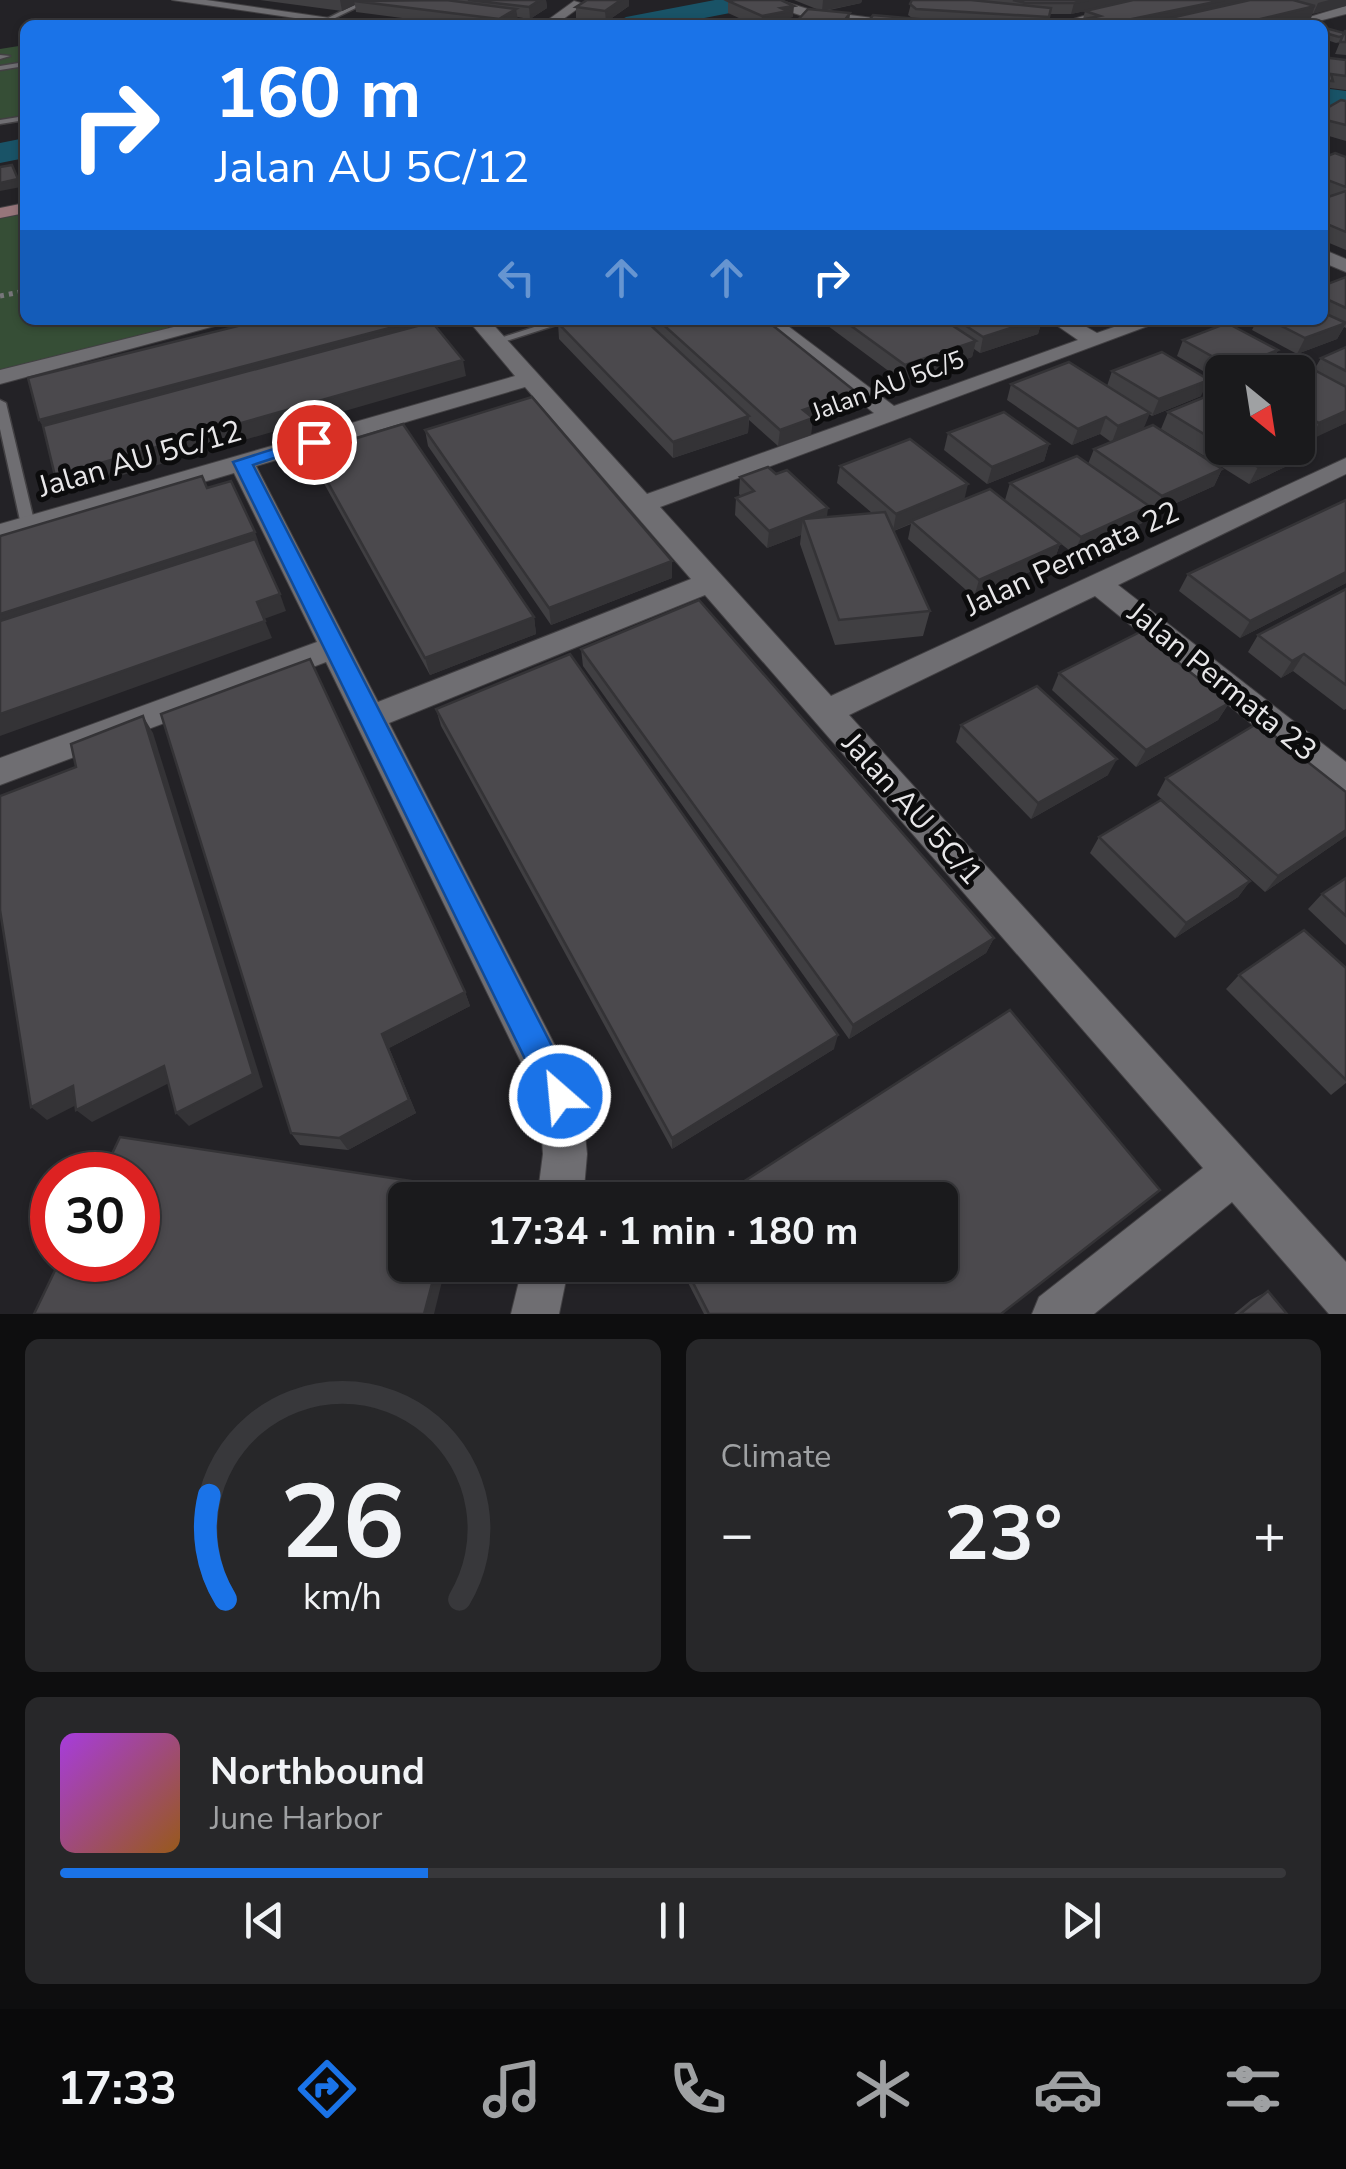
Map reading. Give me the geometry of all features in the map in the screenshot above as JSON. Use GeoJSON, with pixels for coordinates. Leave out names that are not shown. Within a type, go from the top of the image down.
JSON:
{"type":"FeatureCollection","features":[{"type":"Feature","properties":{"kind":"street"},"geometry":{"type":"LineString","coordinates":[[178,0],[329,20]]}},
{"type":"Feature","properties":{"kind":"street"},"geometry":{"type":"LineString","coordinates":[[1078,20],[1149,0]]}},
{"type":"Feature","properties":{"kind":"street"},"geometry":{"type":"LineString","coordinates":[[554,20],[578,4],[561,2]]}},
{"type":"Feature","properties":{"kind":"street"},"geometry":{"type":"LineString","coordinates":[[891,20],[902,3]]}},
{"type":"Feature","properties":{"kind":"street"},"geometry":{"type":"LineString","coordinates":[[780,4],[808,14],[870,20]]}},
{"type":"Feature","properties":{"kind":"street"},"geometry":{"type":"LineString","coordinates":[[1308,20],[1346,10]]}},
{"type":"Feature","properties":{"kind":"street"},"geometry":{"type":"LineString","coordinates":[[0,377],[184,325]]}},
{"type":"Feature","properties":{"kind":"street"},"geometry":{"type":"LineString","coordinates":[[774,325],[890,414]]}},
{"type":"Feature","properties":{"kind":"street"},"geometry":{"type":"LineString","coordinates":[[1068,325],[1095,341]]}},
{"type":"Feature","properties":{"kind":"street","name":"Jalan AU 5C/5"},"geometry":{"type":"LineString","coordinates":[[642,505],[1140,325]]}},
{"type":"Feature","properties":{"kind":"street","name":"Jalan AU 5C/1"},"geometry":{"type":"LineString","coordinates":[[487,330],[1346,1297]]}},
{"type":"Feature","properties":{"kind":"street","name":"Jalan AU 5C/12"},"geometry":{"type":"LineString","coordinates":[[0,533],[529,379]]}},
{"type":"Feature","properties":{"kind":"street"},"geometry":{"type":"LineString","coordinates":[[242,462],[367,719],[560,1096],[566,1154],[562,1182]]}},
{"type":"Feature","properties":{"kind":"street","name":"Jalan Permata 22"},"geometry":{"type":"LineString","coordinates":[[826,712],[1346,465]]}},
{"type":"Feature","properties":{"kind":"street"},"geometry":{"type":"LineString","coordinates":[[367,719],[710,582]]}},
{"type":"Feature","properties":{"kind":"street","name":"Jalan Permata 23"},"geometry":{"type":"LineString","coordinates":[[1098,584],[1338,763]]}},
{"type":"Feature","properties":{"kind":"street"},"geometry":{"type":"LineString","coordinates":[[0,772],[332,648]]}},
{"type":"Feature","properties":{"kind":"street"},"geometry":{"type":"LineString","coordinates":[[1056,1314],[1234,1172]]}},
{"type":"Feature","properties":{"kind":"street"},"geometry":{"type":"LineString","coordinates":[[535,1314],[542,1282]]}},
{"type":"Feature","properties":{"kind":"lane"},"geometry":{"type":"LineString","coordinates":[[329,20],[369,0]]}},
{"type":"Feature","properties":{"kind":"lane"},"geometry":{"type":"LineString","coordinates":[[1299,14],[1315,18]]}},
{"type":"Feature","properties":{"kind":"lane"},"geometry":{"type":"LineString","coordinates":[[487,330],[527,325]]}},
{"type":"Feature","properties":{"kind":"lane"},"geometry":{"type":"LineString","coordinates":[[0,403],[28,525]]}},
{"type":"Feature","properties":{"kind":"green space"},"geometry":{"type":"Polygon","coordinates":[[[20,46],[20,122],[0,125],[0,49],[20,46]]]}},
{"type":"Feature","properties":{"kind":"green space"},"geometry":{"type":"Polygon","coordinates":[[[20,211],[20,325],[167,325],[169,330],[0,372],[0,215],[20,211]]]}},
{"type":"Feature","properties":{"kind":"building"},"geometry":{"type":"Polygon","coordinates":[[[446,0],[516,9],[499,19],[354,1],[446,0]]]}},
{"type":"Feature","properties":{"kind":"building"},"geometry":{"type":"Polygon","coordinates":[[[468,0],[540,0],[529,7],[468,0]]]}},
{"type":"Feature","properties":{"kind":"building"},"geometry":{"type":"Polygon","coordinates":[[[587,0],[621,0],[605,11],[576,7],[587,0]]]}},
{"type":"Feature","properties":{"kind":"building"},"geometry":{"type":"Polygon","coordinates":[[[781,0],[794,6],[762,16],[728,1],[781,0]]]}},
{"type":"Feature","properties":{"kind":"building"},"geometry":{"type":"Polygon","coordinates":[[[912,0],[971,0],[1051,8],[1049,17],[916,9],[910,4],[912,0]]]}},
{"type":"Feature","properties":{"kind":"building"},"geometry":{"type":"Polygon","coordinates":[[[1013,0],[1088,0],[1025,3],[1013,0]]]}},
{"type":"Feature","properties":{"kind":"building"},"geometry":{"type":"Polygon","coordinates":[[[1133,0],[1224,0],[1127,20],[1088,20],[1085,19],[1100,16],[1085,11],[1133,0]]]}},
{"type":"Feature","properties":{"kind":"building"},"geometry":{"type":"Polygon","coordinates":[[[1250,0],[1293,0],[1315,6],[1256,20],[1161,20],[1250,0]]]}},
{"type":"Feature","properties":{"kind":"building"},"geometry":{"type":"Polygon","coordinates":[[[808,9],[850,13],[845,20],[798,20],[808,9]]]}},
{"type":"Feature","properties":{"kind":"building"},"geometry":{"type":"Polygon","coordinates":[[[873,15],[929,20],[870,20],[873,15]]]}},
{"type":"Feature","properties":{"kind":"building"},"geometry":{"type":"Polygon","coordinates":[[[1328,29],[1344,33],[1339,37],[1328,34],[1328,29]]]}},
{"type":"Feature","properties":{"kind":"building"},"geometry":{"type":"Polygon","coordinates":[[[1328,58],[1346,60],[1346,76],[1331,74],[1333,81],[1328,81],[1328,58]]]}},
{"type":"Feature","properties":{"kind":"building"},"geometry":{"type":"Polygon","coordinates":[[[1346,101],[1346,125],[1328,120],[1328,108],[1346,101]]]}},
{"type":"Feature","properties":{"kind":"building"},"geometry":{"type":"Polygon","coordinates":[[[1335,153],[1346,157],[1346,187],[1328,180],[1328,156],[1335,153]]]}},
{"type":"Feature","properties":{"kind":"building"},"geometry":{"type":"Polygon","coordinates":[[[12,165],[18,179],[0,183],[0,167],[12,165]]]}},
{"type":"Feature","properties":{"kind":"building"},"geometry":{"type":"Polygon","coordinates":[[[1346,191],[1346,232],[1328,224],[1328,197],[1346,191]]]}},
{"type":"Feature","properties":{"kind":"building"},"geometry":{"type":"Polygon","coordinates":[[[1346,277],[1346,308],[1328,300],[1328,284],[1346,277]]]}},
{"type":"Feature","properties":{"kind":"building"},"geometry":{"type":"Polygon","coordinates":[[[1328,315],[1346,323],[1305,338],[1280,325],[1328,325],[1328,315]]]}},
{"type":"Feature","properties":{"kind":"building"},"geometry":{"type":"Polygon","coordinates":[[[242,325],[401,325],[39,420],[28,378],[242,325]]]}},
{"type":"Feature","properties":{"kind":"building"},"geometry":{"type":"Polygon","coordinates":[[[421,325],[434,325],[463,360],[55,476],[43,426],[421,325]]]}},
{"type":"Feature","properties":{"kind":"building"},"geometry":{"type":"Polygon","coordinates":[[[560,325],[650,325],[749,416],[673,442],[560,325]]]}},
{"type":"Feature","properties":{"kind":"building"},"geometry":{"type":"Polygon","coordinates":[[[664,325],[772,325],[856,392],[803,410],[813,418],[780,430],[664,325]]]}},
{"type":"Feature","properties":{"kind":"building"},"geometry":{"type":"Polygon","coordinates":[[[850,325],[952,325],[976,341],[905,365],[850,325]]]}},
{"type":"Feature","properties":{"kind":"building"},"geometry":{"type":"Polygon","coordinates":[[[965,325],[1020,325],[983,337],[965,325]]]}},
{"type":"Feature","properties":{"kind":"building"},"geometry":{"type":"Polygon","coordinates":[[[1231,325],[1278,350],[1266,355],[1210,355],[1183,340],[1231,325]]]}},
{"type":"Feature","properties":{"kind":"building"},"geometry":{"type":"Polygon","coordinates":[[[1346,347],[1346,371],[1321,358],[1346,347]]]}},
{"type":"Feature","properties":{"kind":"building"},"geometry":{"type":"Polygon","coordinates":[[[1162,352],[1205,378],[1205,382],[1159,399],[1112,371],[1162,352]]]}},
{"type":"Feature","properties":{"kind":"building"},"geometry":{"type":"Polygon","coordinates":[[[1069,362],[1150,413],[1118,426],[1106,417],[1078,429],[1011,384],[1069,362]]]}},
{"type":"Feature","properties":{"kind":"building"},"geometry":{"type":"Polygon","coordinates":[[[1315,370],[1346,387],[1346,411],[1319,423],[1315,421],[1315,370]]]}},
{"type":"Feature","properties":{"kind":"building"},"geometry":{"type":"Polygon","coordinates":[[[532,397],[672,561],[549,608],[425,430],[532,397]]]}},
{"type":"Feature","properties":{"kind":"building"},"geometry":{"type":"Polygon","coordinates":[[[1205,397],[1205,435],[1168,412],[1205,397]]]}},
{"type":"Feature","properties":{"kind":"building"},"geometry":{"type":"Polygon","coordinates":[[[1004,412],[1049,444],[992,467],[948,433],[1004,412]]]}},
{"type":"Feature","properties":{"kind":"building"},"geometry":{"type":"Polygon","coordinates":[[[403,424],[534,617],[425,658],[311,452],[403,424]]]}},
{"type":"Feature","properties":{"kind":"building"},"geometry":{"type":"Polygon","coordinates":[[[1153,425],[1205,458],[1205,465],[1222,469],[1162,496],[1094,449],[1153,425]]]}},
{"type":"Feature","properties":{"kind":"building"},"geometry":{"type":"Polygon","coordinates":[[[910,439],[968,484],[896,514],[840,466],[910,439]]]}},
{"type":"Feature","properties":{"kind":"building"},"geometry":{"type":"Polygon","coordinates":[[[1077,456],[1149,506],[1081,537],[1010,483],[1077,456]]]}},
{"type":"Feature","properties":{"kind":"building"},"geometry":{"type":"Polygon","coordinates":[[[768,467],[776,474],[787,470],[828,508],[769,531],[736,498],[754,491],[740,477],[768,467]]]}},
{"type":"Feature","properties":{"kind":"building"},"geometry":{"type":"Polygon","coordinates":[[[202,476],[207,488],[231,481],[255,532],[0,614],[0,536],[202,476]]]}},
{"type":"Feature","properties":{"kind":"building"},"geometry":{"type":"Polygon","coordinates":[[[990,489],[1060,544],[979,580],[911,521],[990,489]]]}},
{"type":"Feature","properties":{"kind":"building"},"geometry":{"type":"Polygon","coordinates":[[[1346,500],[1346,572],[1250,621],[1188,574],[1346,500]]]}},
{"type":"Feature","properties":{"kind":"building"},"geometry":{"type":"Polygon","coordinates":[[[885,512],[930,611],[839,620],[803,519],[885,512]]]}},
{"type":"Feature","properties":{"kind":"building"},"geometry":{"type":"Polygon","coordinates":[[[255,539],[280,594],[257,602],[265,621],[0,714],[0,621],[255,539]]]}},
{"type":"Feature","properties":{"kind":"building"},"geometry":{"type":"Polygon","coordinates":[[[1346,589],[1346,685],[1304,654],[1292,661],[1258,635],[1346,589]]]}},
{"type":"Feature","properties":{"kind":"building"},"geometry":{"type":"Polygon","coordinates":[[[699,600],[994,938],[853,1025],[581,649],[699,600]]]}},
{"type":"Feature","properties":{"kind":"building"},"geometry":{"type":"Polygon","coordinates":[[[1140,632],[1229,703],[1146,750],[1059,673],[1140,632]]]}},
{"type":"Feature","properties":{"kind":"building"},"geometry":{"type":"Polygon","coordinates":[[[570,654],[838,1035],[672,1138],[436,709],[570,654]]]}},
{"type":"Feature","properties":{"kind":"building"},"geometry":{"type":"Polygon","coordinates":[[[310,659],[465,992],[382,1034],[409,1100],[339,1138],[291,1133],[161,714],[310,659]]]}},
{"type":"Feature","properties":{"kind":"building"},"geometry":{"type":"Polygon","coordinates":[[[1037,686],[1117,759],[1038,803],[961,725],[1037,686]]]}},
{"type":"Feature","properties":{"kind":"building"},"geometry":{"type":"Polygon","coordinates":[[[143,716],[253,1074],[176,1113],[164,1066],[76,1110],[73,1086],[31,1107],[0,910],[0,796],[76,767],[71,744],[143,716]]]}},
{"type":"Feature","properties":{"kind":"building"},"geometry":{"type":"Polygon","coordinates":[[[1258,723],[1346,792],[1346,830],[1278,876],[1166,778],[1258,723]]]}},
{"type":"Feature","properties":{"kind":"building"},"geometry":{"type":"Polygon","coordinates":[[[1161,800],[1250,881],[1186,923],[1099,837],[1161,800]]]}},
{"type":"Feature","properties":{"kind":"building"},"geometry":{"type":"Polygon","coordinates":[[[1346,878],[1346,916],[1322,894],[1346,878]]]}},
{"type":"Feature","properties":{"kind":"building"},"geometry":{"type":"Polygon","coordinates":[[[1304,930],[1346,968],[1346,1080],[1239,975],[1304,930]]]}},
{"type":"Feature","properties":{"kind":"building"},"geometry":{"type":"Polygon","coordinates":[[[1010,1010],[1160,1190],[1001,1314],[709,1314],[693,1282],[958,1282],[958,1182],[743,1182],[1010,1010]]]}},
{"type":"Feature","properties":{"kind":"building"},"geometry":{"type":"Polygon","coordinates":[[[120,1137],[418,1182],[388,1182],[388,1282],[432,1282],[424,1314],[34,1314],[49,1282],[160,1282],[160,1152],[113,1152],[120,1137]]]}},
{"type":"Feature","properties":{"kind":"building"},"geometry":{"type":"Polygon","coordinates":[[[1268,1291],[1287,1314],[1240,1314],[1268,1291]]]}},
{"type":"Feature","properties":{"kind":"waterway"},"geometry":{"type":"LineString","coordinates":[[652,20],[756,0]]}},
{"type":"Feature","properties":{"kind":"waterway"},"geometry":{"type":"LineString","coordinates":[[1328,98],[1346,100]]}},
{"type":"Feature","properties":{"kind":"waterway"},"geometry":{"type":"LineString","coordinates":[[0,153],[20,149]]}},
{"type":"Feature","properties":{"kind":"route"},"geometry":{"type":"LineString","coordinates":[[314,442],[242,462],[560,1096]]}}]}
